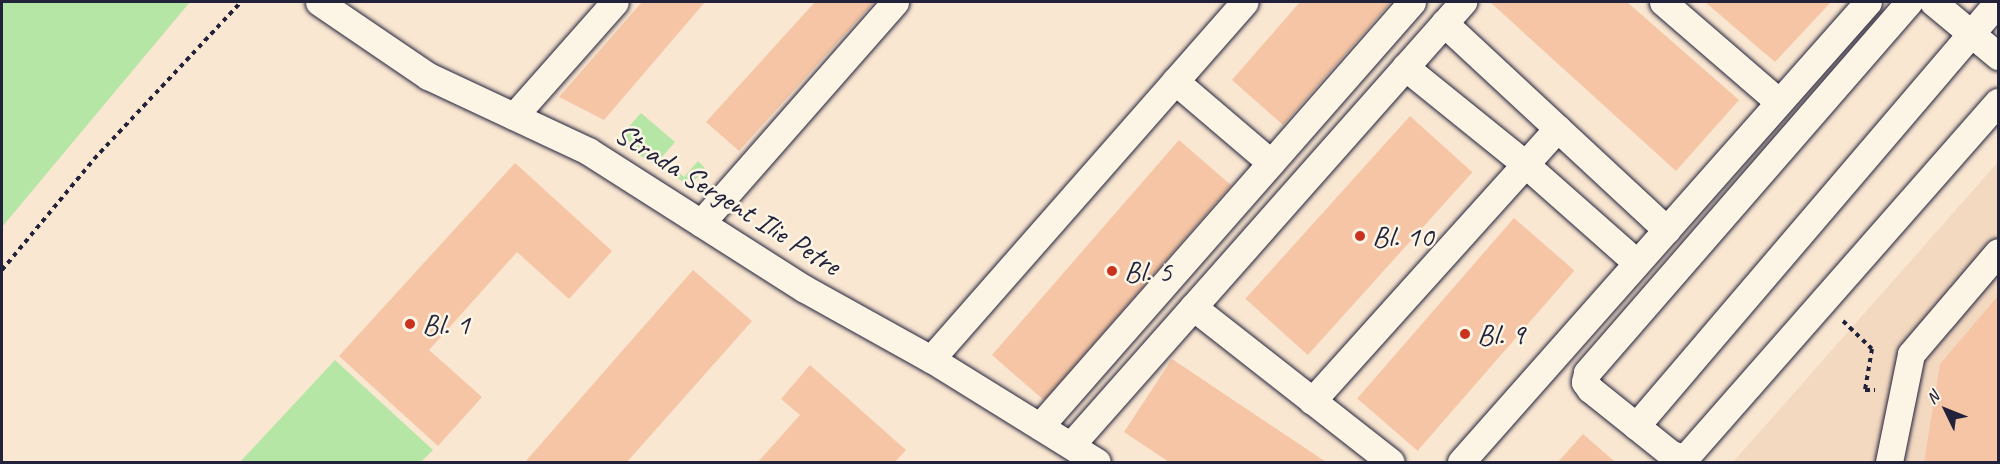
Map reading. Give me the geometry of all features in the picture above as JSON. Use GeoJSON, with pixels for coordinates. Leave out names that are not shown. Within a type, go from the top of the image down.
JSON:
{"type":"FeatureCollection","features":[{"type":"Feature","properties":{"kind":"street","name":"Strada Sergent Ilie Petre"},"geometry":{"type":"LineString","coordinates":[[319,2],[351,10],[428,76],[588,151],[805,289],[931,359],[1097,462]]}},
{"type":"Feature","properties":{"kind":"street"},"geometry":{"type":"LineString","coordinates":[[514,116],[615,2]]}},
{"type":"Feature","properties":{"kind":"street"},"geometry":{"type":"LineString","coordinates":[[701,223],[895,2]]}},
{"type":"Feature","properties":{"kind":"street"},"geometry":{"type":"LineString","coordinates":[[931,359],[1245,2]]}},
{"type":"Feature","properties":{"kind":"street"},"geometry":{"type":"LineString","coordinates":[[1040,426],[1412,2]]}},
{"type":"Feature","properties":{"kind":"street"},"geometry":{"type":"LineString","coordinates":[[1071,445],[1463,2]]}},
{"type":"Feature","properties":{"kind":"street"},"geometry":{"type":"LineString","coordinates":[[1663,2],[1779,102]]}},
{"type":"Feature","properties":{"kind":"street"},"geometry":{"type":"LineString","coordinates":[[1461,462],[1868,2]]}},
{"type":"Feature","properties":{"kind":"street"},"geometry":{"type":"LineString","coordinates":[[1909,2],[1587,373],[1585,382],[1590,389],[1671,454],[1684,458],[1998,102]]}},
{"type":"Feature","properties":{"kind":"street"},"geometry":{"type":"LineString","coordinates":[[1933,2],[1998,56]]}},
{"type":"Feature","properties":{"kind":"street"},"geometry":{"type":"LineString","coordinates":[[1636,426],[1998,2]]}},
{"type":"Feature","properties":{"kind":"street"},"geometry":{"type":"LineString","coordinates":[[1444,23],[1667,230]]}},
{"type":"Feature","properties":{"kind":"street"},"geometry":{"type":"LineString","coordinates":[[1405,67],[1526,164],[1637,263]]}},
{"type":"Feature","properties":{"kind":"street"},"geometry":{"type":"LineString","coordinates":[[1175,81],[1270,163]]}},
{"type":"Feature","properties":{"kind":"street"},"geometry":{"type":"LineString","coordinates":[[1312,401],[1558,128]]}},
{"type":"Feature","properties":{"kind":"street"},"geometry":{"type":"LineString","coordinates":[[1889,462],[1907,365],[1918,345],[1998,252]]}},
{"type":"Feature","properties":{"kind":"street"},"geometry":{"type":"LineString","coordinates":[[1193,307],[1391,462]]}},
{"type":"Feature","properties":{"kind":"path"},"geometry":{"type":"LineString","coordinates":[[2,270],[94,159],[241,2]]}},
{"type":"Feature","properties":{"kind":"path"},"geometry":{"type":"LineString","coordinates":[[1823,302],[1872,348],[1866,390],[1902,392]]}},
{"type":"Feature","properties":{"kind":"shaded area"},"geometry":{"type":"Polygon","coordinates":[[[1998,162],[1998,462],[1733,462],[1998,162]]]}},
{"type":"Feature","properties":{"kind":"green space"},"geometry":{"type":"Polygon","coordinates":[[[2,2],[190,2],[2,227],[2,2]]]}},
{"type":"Feature","properties":{"kind":"green space"},"geometry":{"type":"Polygon","coordinates":[[[641,113],[675,142],[662,157],[684,177],[698,161],[705,168],[690,186],[616,141],[641,113]]]}},
{"type":"Feature","properties":{"kind":"green space"},"geometry":{"type":"Polygon","coordinates":[[[335,360],[433,450],[421,462],[240,462],[335,360]]]}},
{"type":"Feature","properties":{"kind":"building"},"geometry":{"type":"Polygon","coordinates":[[[642,2],[705,2],[604,120],[559,97],[642,2]]]}},
{"type":"Feature","properties":{"kind":"building"},"geometry":{"type":"Polygon","coordinates":[[[815,2],[874,2],[739,151],[706,122],[815,2]]]}},
{"type":"Feature","properties":{"kind":"building"},"geometry":{"type":"Polygon","coordinates":[[[1300,2],[1391,2],[1283,125],[1232,80],[1300,2]]]}},
{"type":"Feature","properties":{"kind":"building"},"geometry":{"type":"Polygon","coordinates":[[[1490,2],[1627,2],[1739,100],[1676,171],[1490,2]]]}},
{"type":"Feature","properties":{"kind":"building"},"geometry":{"type":"Polygon","coordinates":[[[1705,2],[1831,2],[1775,62],[1705,2]]]}},
{"type":"Feature","properties":{"kind":"building","name":"Bl. 10"},"geometry":{"type":"Polygon","coordinates":[[[1410,116],[1472,172],[1308,355],[1245,299],[1410,116]]]}},
{"type":"Feature","properties":{"kind":"building","name":"Bl. 5"},"geometry":{"type":"Polygon","coordinates":[[[1179,140],[1231,185],[1044,400],[992,355],[1179,140]]]}},
{"type":"Feature","properties":{"kind":"building","name":"Bl. 1"},"geometry":{"type":"Polygon","coordinates":[[[515,163],[612,251],[569,299],[517,252],[429,350],[482,397],[438,446],[339,356],[515,163]]]}},
{"type":"Feature","properties":{"kind":"building","name":"Bl. 9"},"geometry":{"type":"Polygon","coordinates":[[[1514,218],[1574,270],[1418,451],[1357,398],[1514,218]]]}},
{"type":"Feature","properties":{"kind":"building"},"geometry":{"type":"Polygon","coordinates":[[[693,270],[752,321],[627,462],[525,462],[693,270]]]}},
{"type":"Feature","properties":{"kind":"building"},"geometry":{"type":"Polygon","coordinates":[[[1998,296],[1998,462],[1924,462],[1940,364],[1998,296]]]}},
{"type":"Feature","properties":{"kind":"building"},"geometry":{"type":"Polygon","coordinates":[[[1172,359],[1326,462],[1169,462],[1124,432],[1172,359]]]}},
{"type":"Feature","properties":{"kind":"building"},"geometry":{"type":"Polygon","coordinates":[[[810,365],[906,450],[895,462],[758,462],[800,415],[781,399],[810,365]]]}},
{"type":"Feature","properties":{"kind":"building"},"geometry":{"type":"Polygon","coordinates":[[[1583,434],[1615,462],[1558,462],[1583,434]]]}},
{"type":"Feature","properties":{"kind":"place","name":"Bl. 10"},"geometry":{"type":"Point","coordinates":[1360,236]}},
{"type":"Feature","properties":{"kind":"place","name":"Bl. 5"},"geometry":{"type":"Point","coordinates":[1112,271]}},
{"type":"Feature","properties":{"kind":"place","name":"Bl. 1"},"geometry":{"type":"Point","coordinates":[410,324]}},
{"type":"Feature","properties":{"kind":"place","name":"Bl. 9"},"geometry":{"type":"Point","coordinates":[1465,334]}}]}
